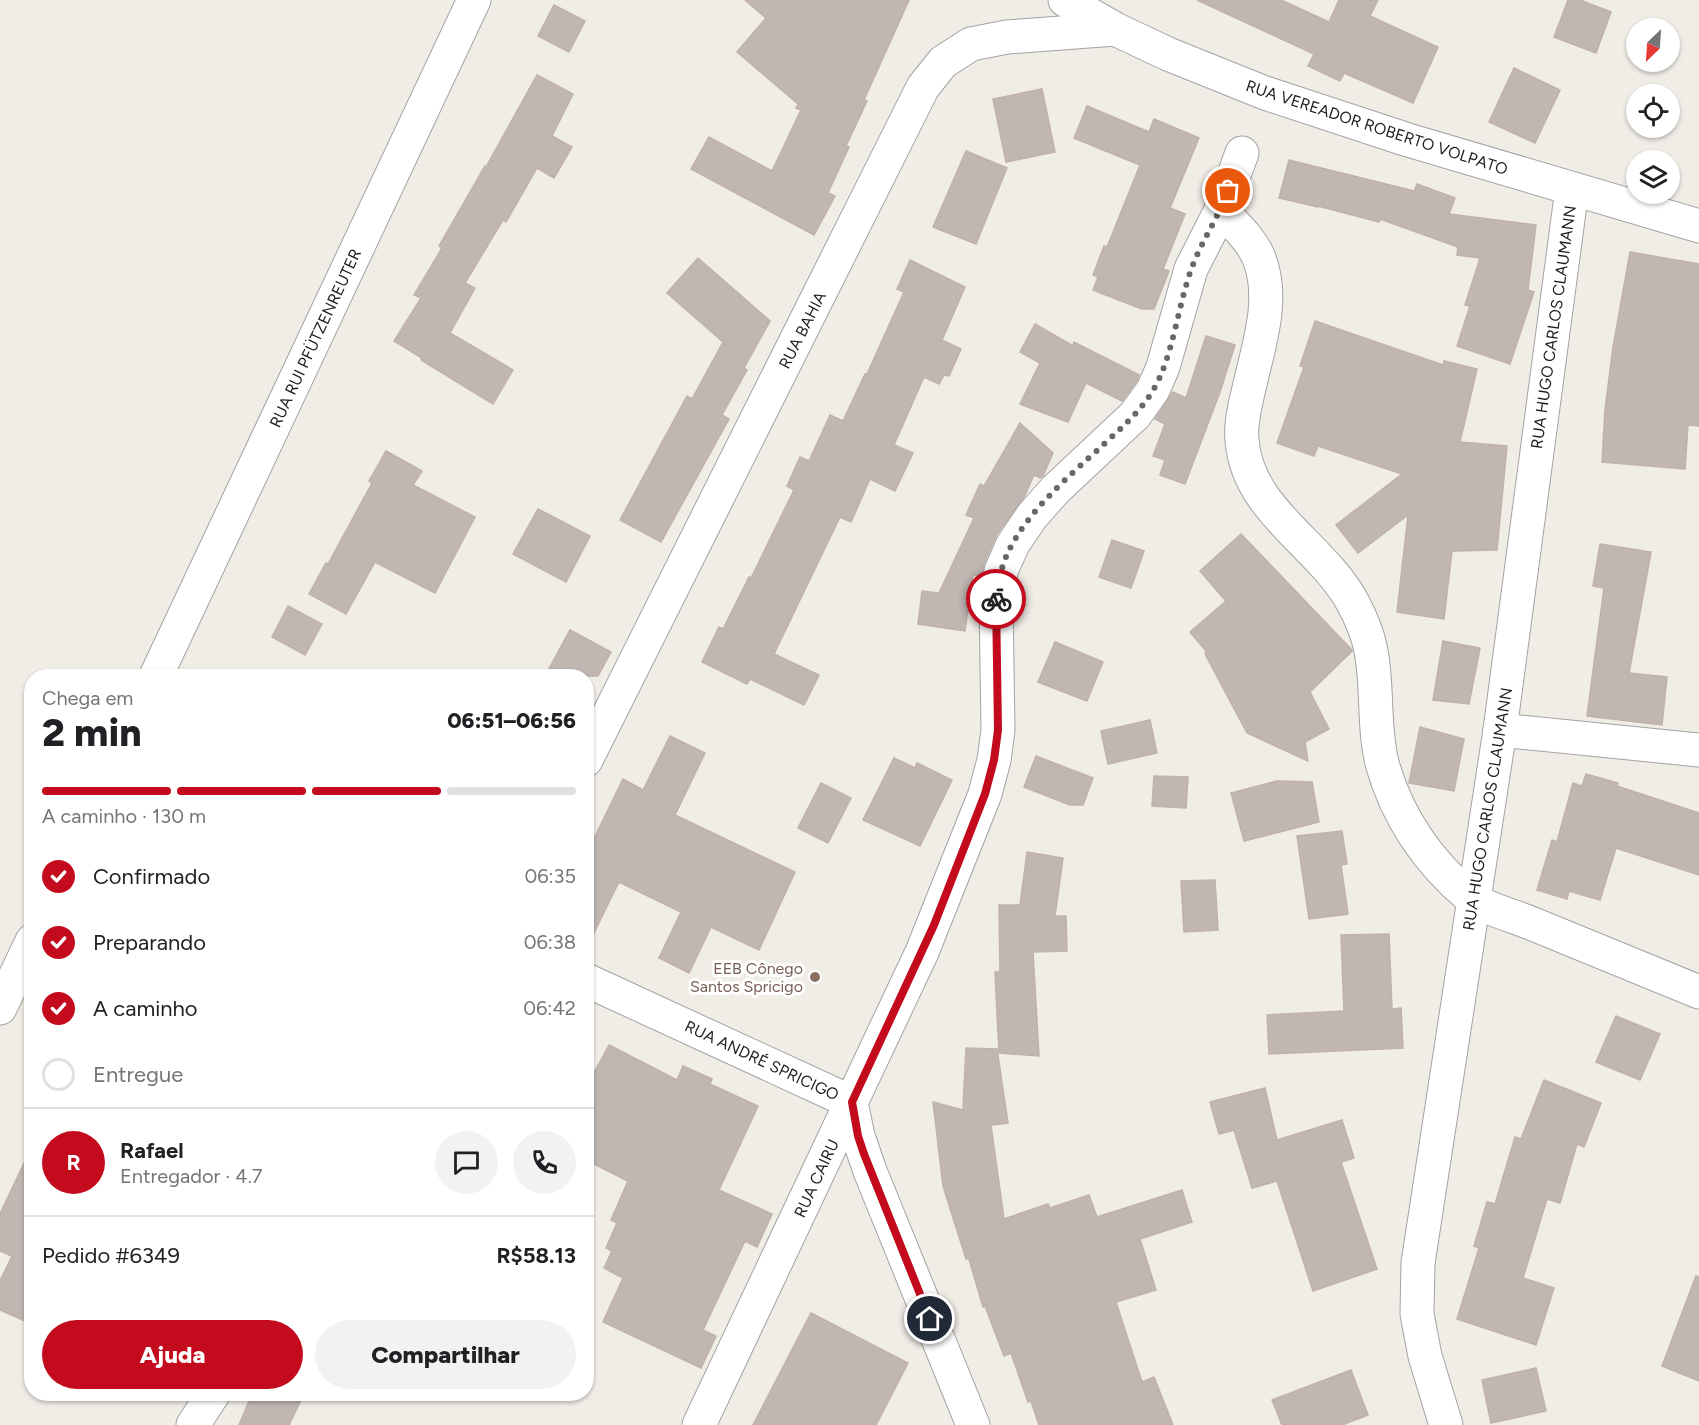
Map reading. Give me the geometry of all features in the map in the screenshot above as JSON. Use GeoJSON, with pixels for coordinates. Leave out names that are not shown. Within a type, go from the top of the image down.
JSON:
{"type":"FeatureCollection","features":[{"type":"Feature","properties":{"kind":"street","name":"RUA RUI PFÜTZENREUTER"},"geometry":{"type":"LineString","coordinates":[[159,669],[474,0]]}},
{"type":"Feature","properties":{"kind":"street","name":"RUA VEREADOR ROBERTO VOLPATO"},"geometry":{"type":"LineString","coordinates":[[1065,0],[1115,29],[1210,72],[1265,93],[1408,140],[1699,226]]}},
{"type":"Feature","properties":{"kind":"street","name":"RUA BAHIA"},"geometry":{"type":"LineString","coordinates":[[594,744],[923,87],[943,62],[971,44],[1007,37],[1115,29]]}},
{"type":"Feature","properties":{"kind":"street","name":"RUA CAIRU"},"geometry":{"type":"LineString","coordinates":[[699,1425],[922,952],[985,794],[994,760],[998,730],[996,602],[1001,570],[1013,544],[1032,516],[1055,490],[1135,415],[1153,390],[1163,367],[1191,269],[1221,210],[1242,153]]}},
{"type":"Feature","properties":{"kind":"street","name":"RUA HUGO CARLOS CLAUMANN"},"geometry":{"type":"LineString","coordinates":[[1446,1425],[1425,1356],[1417,1314],[1418,1263],[1500,730],[1572,189]]}},
{"type":"Feature","properties":{"kind":"street"},"geometry":{"type":"LineString","coordinates":[[1221,210],[1244,233],[1259,258],[1265,288],[1264,322],[1244,410],[1242,440],[1247,466],[1264,498],[1333,574],[1351,600],[1365,627],[1371,651],[1380,752],[1394,798],[1410,829],[1428,855],[1473,900],[1699,992]]}},
{"type":"Feature","properties":{"kind":"street"},"geometry":{"type":"LineString","coordinates":[[1500,730],[1699,750]]}},
{"type":"Feature","properties":{"kind":"street"},"geometry":{"type":"LineString","coordinates":[[0,1008],[24,958]]}},
{"type":"Feature","properties":{"kind":"street","name":"RUA ANDRÉ SPRICIGO"},"geometry":{"type":"LineString","coordinates":[[594,984],[852,1102],[858,1136],[870,1171],[973,1425]]}},
{"type":"Feature","properties":{"kind":"street"},"geometry":{"type":"LineString","coordinates":[[193,1425],[208,1401]]}},
{"type":"Feature","properties":{"kind":"building"},"geometry":{"type":"Polygon","coordinates":[[[745,0],[909,0],[864,100],[867,101],[828,193],[835,196],[814,235],[691,169],[709,137],[772,171],[801,110],[796,108],[798,104],[737,52],[766,18],[745,0]]]}},
{"type":"Feature","properties":{"kind":"building"},"geometry":{"type":"Polygon","coordinates":[[[1197,0],[1281,0],[1329,22],[1339,0],[1378,0],[1370,16],[1438,47],[1413,103],[1344,73],[1340,81],[1308,66],[1314,54],[1197,0]]]}},
{"type":"Feature","properties":{"kind":"building"},"geometry":{"type":"Polygon","coordinates":[[[1568,0],[1580,0],[1611,12],[1596,53],[1554,37],[1568,0]]]}},
{"type":"Feature","properties":{"kind":"building"},"geometry":{"type":"Polygon","coordinates":[[[554,5],[585,21],[569,52],[538,36],[554,5]]]}},
{"type":"Feature","properties":{"kind":"building"},"geometry":{"type":"Polygon","coordinates":[[[1514,68],[1560,90],[1535,143],[1489,122],[1514,68]]]}},
{"type":"Feature","properties":{"kind":"building"},"geometry":{"type":"Polygon","coordinates":[[[537,75],[573,94],[552,136],[572,147],[554,178],[537,168],[506,222],[503,220],[465,283],[475,288],[450,333],[513,370],[493,404],[394,341],[421,298],[414,295],[442,248],[439,246],[537,75]]]}},
{"type":"Feature","properties":{"kind":"building"},"geometry":{"type":"Polygon","coordinates":[[[1042,89],[1055,152],[1006,162],[993,99],[1042,89]]]}},
{"type":"Feature","properties":{"kind":"building"},"geometry":{"type":"Polygon","coordinates":[[[1087,106],[1149,132],[1154,119],[1199,138],[1170,208],[1185,214],[1163,269],[1169,271],[1154,309],[1142,309],[1093,290],[1098,277],[1093,275],[1104,246],[1107,247],[1140,165],[1074,138],[1087,106]]]}},
{"type":"Feature","properties":{"kind":"building"},"geometry":{"type":"Polygon","coordinates":[[[966,151],[1007,168],[976,244],[933,227],[966,151]]]}},
{"type":"Feature","properties":{"kind":"building"},"geometry":{"type":"Polygon","coordinates":[[[1289,160],[1414,191],[1417,184],[1455,198],[1449,214],[1536,225],[1528,290],[1534,292],[1510,364],[1457,346],[1470,306],[1465,305],[1480,258],[1457,255],[1458,247],[1380,219],[1379,222],[1279,198],[1289,160]]]}},
{"type":"Feature","properties":{"kind":"building"},"geometry":{"type":"Polygon","coordinates":[[[1630,252],[1699,264],[1699,426],[1688,425],[1685,469],[1602,462],[1605,410],[1613,347],[1630,252]]]}},
{"type":"Feature","properties":{"kind":"building"},"geometry":{"type":"Polygon","coordinates":[[[698,258],[770,321],[744,368],[747,370],[722,415],[729,419],[661,542],[620,520],[687,396],[692,399],[723,342],[667,293],[698,258]]]}},
{"type":"Feature","properties":{"kind":"building"},"geometry":{"type":"Polygon","coordinates":[[[910,260],[965,287],[942,340],[961,349],[949,376],[944,375],[939,384],[924,377],[894,445],[913,453],[895,491],[870,479],[851,522],[840,517],[774,654],[819,675],[804,705],[750,679],[747,684],[702,662],[719,627],[723,629],[749,577],[751,578],[794,490],[787,486],[800,457],[809,461],[830,415],[843,421],[904,292],[897,289],[910,260]]]}},
{"type":"Feature","properties":{"kind":"building"},"geometry":{"type":"Polygon","coordinates":[[[1315,321],[1443,365],[1444,361],[1477,369],[1460,442],[1507,446],[1497,550],[1452,551],[1444,619],[1397,612],[1408,515],[1358,553],[1336,525],[1402,474],[1318,446],[1314,456],[1277,443],[1304,367],[1300,366],[1315,321]]]}},
{"type":"Feature","properties":{"kind":"building"},"geometry":{"type":"Polygon","coordinates":[[[1035,324],[1073,346],[1074,342],[1139,375],[1137,381],[1122,401],[1086,383],[1068,422],[1020,404],[1040,363],[1020,352],[1035,324]]]}},
{"type":"Feature","properties":{"kind":"building"},"geometry":{"type":"Polygon","coordinates":[[[1206,336],[1235,345],[1185,484],[1160,475],[1165,460],[1153,456],[1165,424],[1155,419],[1173,392],[1186,398],[1206,336]]]}},
{"type":"Feature","properties":{"kind":"building"},"geometry":{"type":"Polygon","coordinates":[[[1020,423],[1053,453],[1043,476],[1040,478],[1034,475],[1024,497],[997,534],[984,564],[981,578],[973,574],[965,631],[918,624],[922,591],[939,593],[974,518],[966,515],[980,484],[984,486],[1020,423]]]}},
{"type":"Feature","properties":{"kind":"building"},"geometry":{"type":"Polygon","coordinates":[[[386,451],[422,471],[413,485],[475,517],[435,593],[375,562],[346,614],[309,594],[372,483],[369,481],[386,451]]]}},
{"type":"Feature","properties":{"kind":"building"},"geometry":{"type":"Polygon","coordinates":[[[538,509],[590,536],[566,582],[513,554],[538,509]]]}},
{"type":"Feature","properties":{"kind":"building"},"geometry":{"type":"Polygon","coordinates":[[[1241,534],[1352,651],[1310,692],[1329,729],[1305,742],[1308,761],[1247,733],[1205,654],[1206,651],[1190,632],[1226,601],[1200,571],[1241,534]]]}},
{"type":"Feature","properties":{"kind":"building"},"geometry":{"type":"Polygon","coordinates":[[[1112,540],[1144,551],[1131,588],[1099,577],[1112,540]]]}},
{"type":"Feature","properties":{"kind":"building"},"geometry":{"type":"Polygon","coordinates":[[[1600,544],[1651,552],[1629,673],[1667,677],[1662,725],[1587,716],[1604,588],[1593,586],[1600,544]]]}},
{"type":"Feature","properties":{"kind":"building"},"geometry":{"type":"Polygon","coordinates":[[[288,606],[322,624],[305,655],[272,637],[288,606]]]}},
{"type":"Feature","properties":{"kind":"building"},"geometry":{"type":"Polygon","coordinates":[[[570,630],[611,652],[598,676],[594,676],[594,669],[549,669],[570,630]]]}},
{"type":"Feature","properties":{"kind":"building"},"geometry":{"type":"Polygon","coordinates":[[[1443,641],[1480,648],[1469,704],[1433,700],[1443,641]]]}},
{"type":"Feature","properties":{"kind":"building"},"geometry":{"type":"Polygon","coordinates":[[[1055,642],[1103,662],[1087,701],[1038,682],[1055,642]]]}},
{"type":"Feature","properties":{"kind":"building"},"geometry":{"type":"Polygon","coordinates":[[[1150,720],[1157,753],[1108,764],[1101,731],[1150,720]]]}},
{"type":"Feature","properties":{"kind":"building"},"geometry":{"type":"Polygon","coordinates":[[[1420,727],[1464,739],[1454,791],[1409,783],[1420,727]]]}},
{"type":"Feature","properties":{"kind":"building"},"geometry":{"type":"Polygon","coordinates":[[[670,736],[705,753],[675,815],[795,872],[759,950],[711,927],[689,973],[659,958],[681,912],[619,882],[594,933],[594,839],[623,779],[643,790],[670,736]]]}},
{"type":"Feature","properties":{"kind":"building"},"geometry":{"type":"Polygon","coordinates":[[[1036,756],[1093,778],[1083,805],[1070,805],[1024,787],[1036,756]]]}},
{"type":"Feature","properties":{"kind":"building"},"geometry":{"type":"Polygon","coordinates":[[[894,758],[915,768],[917,763],[952,780],[920,846],[863,820],[894,758]]]}},
{"type":"Feature","properties":{"kind":"building"},"geometry":{"type":"Polygon","coordinates":[[[1586,774],[1618,783],[1617,786],[1699,813],[1699,875],[1616,848],[1600,900],[1569,891],[1567,899],[1537,890],[1552,840],[1557,842],[1573,783],[1582,786],[1586,774]]]}},
{"type":"Feature","properties":{"kind":"building"},"geometry":{"type":"Polygon","coordinates":[[[1154,776],[1188,777],[1186,808],[1152,806],[1154,776]]]}},
{"type":"Feature","properties":{"kind":"building"},"geometry":{"type":"Polygon","coordinates":[[[1277,781],[1312,782],[1319,822],[1244,841],[1231,793],[1277,781]]]}},
{"type":"Feature","properties":{"kind":"building"},"geometry":{"type":"Polygon","coordinates":[[[821,783],[851,798],[828,843],[798,828],[821,783]]]}},
{"type":"Feature","properties":{"kind":"building"},"geometry":{"type":"Polygon","coordinates":[[[1342,831],[1347,864],[1341,865],[1348,914],[1309,919],[1297,836],[1342,831]]]}},
{"type":"Feature","properties":{"kind":"building"},"geometry":{"type":"Polygon","coordinates":[[[1027,852],[1063,858],[1055,916],[1066,916],[1067,951],[1033,952],[1039,1056],[999,1053],[995,972],[1000,972],[999,905],[1020,905],[1027,852]]]}},
{"type":"Feature","properties":{"kind":"building"},"geometry":{"type":"Polygon","coordinates":[[[1215,880],[1218,930],[1184,932],[1181,881],[1215,880]]]}},
{"type":"Feature","properties":{"kind":"building"},"geometry":{"type":"Polygon","coordinates":[[[1389,934],[1392,1009],[1401,1008],[1403,1048],[1269,1054],[1267,1015],[1344,1011],[1341,935],[1389,934]]]}},
{"type":"Feature","properties":{"kind":"building"},"geometry":{"type":"Polygon","coordinates":[[[1616,1016],[1660,1034],[1640,1080],[1596,1062],[1616,1016]]]}},
{"type":"Feature","properties":{"kind":"building"},"geometry":{"type":"Polygon","coordinates":[[[609,1045],[677,1080],[683,1066],[712,1079],[710,1084],[758,1106],[719,1190],[772,1214],[757,1247],[745,1241],[703,1330],[716,1336],[701,1368],[603,1322],[623,1278],[604,1268],[612,1251],[606,1248],[617,1223],[611,1220],[628,1181],[594,1164],[595,1071],[609,1045]]]}},
{"type":"Feature","properties":{"kind":"building"},"geometry":{"type":"Polygon","coordinates":[[[966,1048],[997,1049],[1008,1123],[991,1125],[1004,1219],[1048,1204],[1050,1208],[1089,1195],[1097,1217],[1182,1190],[1192,1222],[1140,1239],[1156,1290],[1116,1302],[1142,1382],[1154,1377],[1173,1425],[1039,1425],[1031,1401],[1028,1402],[1011,1353],[1004,1356],[985,1306],[983,1307],[943,1186],[933,1102],[963,1110],[966,1048]]]}},
{"type":"Feature","properties":{"kind":"building"},"geometry":{"type":"Polygon","coordinates":[[[1544,1080],[1601,1103],[1584,1147],[1577,1144],[1560,1203],[1547,1199],[1523,1278],[1554,1288],[1536,1345],[1457,1319],[1479,1248],[1474,1246],[1487,1202],[1495,1204],[1515,1137],[1521,1139],[1544,1080]]]}},
{"type":"Feature","properties":{"kind":"building"},"geometry":{"type":"Polygon","coordinates":[[[1265,1088],[1277,1140],[1342,1120],[1354,1158],[1341,1162],[1377,1269],[1313,1291],[1277,1181],[1252,1188],[1234,1130],[1219,1134],[1210,1102],[1265,1088]]]}},
{"type":"Feature","properties":{"kind":"building"},"geometry":{"type":"Polygon","coordinates":[[[24,1163],[24,1320],[0,1310],[0,1281],[12,1256],[0,1251],[0,1214],[24,1163]]]}},
{"type":"Feature","properties":{"kind":"building"},"geometry":{"type":"Polygon","coordinates":[[[1696,1276],[1699,1277],[1699,1381],[1662,1366],[1696,1276]]]}},
{"type":"Feature","properties":{"kind":"building"},"geometry":{"type":"Polygon","coordinates":[[[811,1313],[908,1363],[876,1425],[753,1425],[811,1313]]]}},
{"type":"Feature","properties":{"kind":"building"},"geometry":{"type":"Polygon","coordinates":[[[1536,1368],[1546,1411],[1491,1423],[1482,1380],[1536,1368]]]}},
{"type":"Feature","properties":{"kind":"building"},"geometry":{"type":"Polygon","coordinates":[[[1351,1370],[1368,1415],[1342,1425],[1282,1425],[1272,1400],[1351,1370]]]}},
{"type":"Feature","properties":{"kind":"building"},"geometry":{"type":"Polygon","coordinates":[[[249,1401],[301,1401],[289,1425],[239,1425],[249,1401]]]}},
{"type":"Feature","properties":{"kind":"way so far"},"geometry":{"type":"LineString","coordinates":[[996,599],[1001,570],[1013,544],[1032,516],[1055,490],[1135,415],[1153,390],[1163,367],[1191,269],[1221,210],[1228,191]]}},
{"type":"Feature","properties":{"kind":"place","name":"EEB Cônego Santos Spricigo"},"geometry":{"type":"Point","coordinates":[815,977]}},
{"type":"Feature","properties":{"kind":"route"},"geometry":{"type":"LineString","coordinates":[[930,1319],[870,1171],[858,1136],[852,1102],[934,925],[985,794],[994,760],[998,730],[996,599]]}}]}
